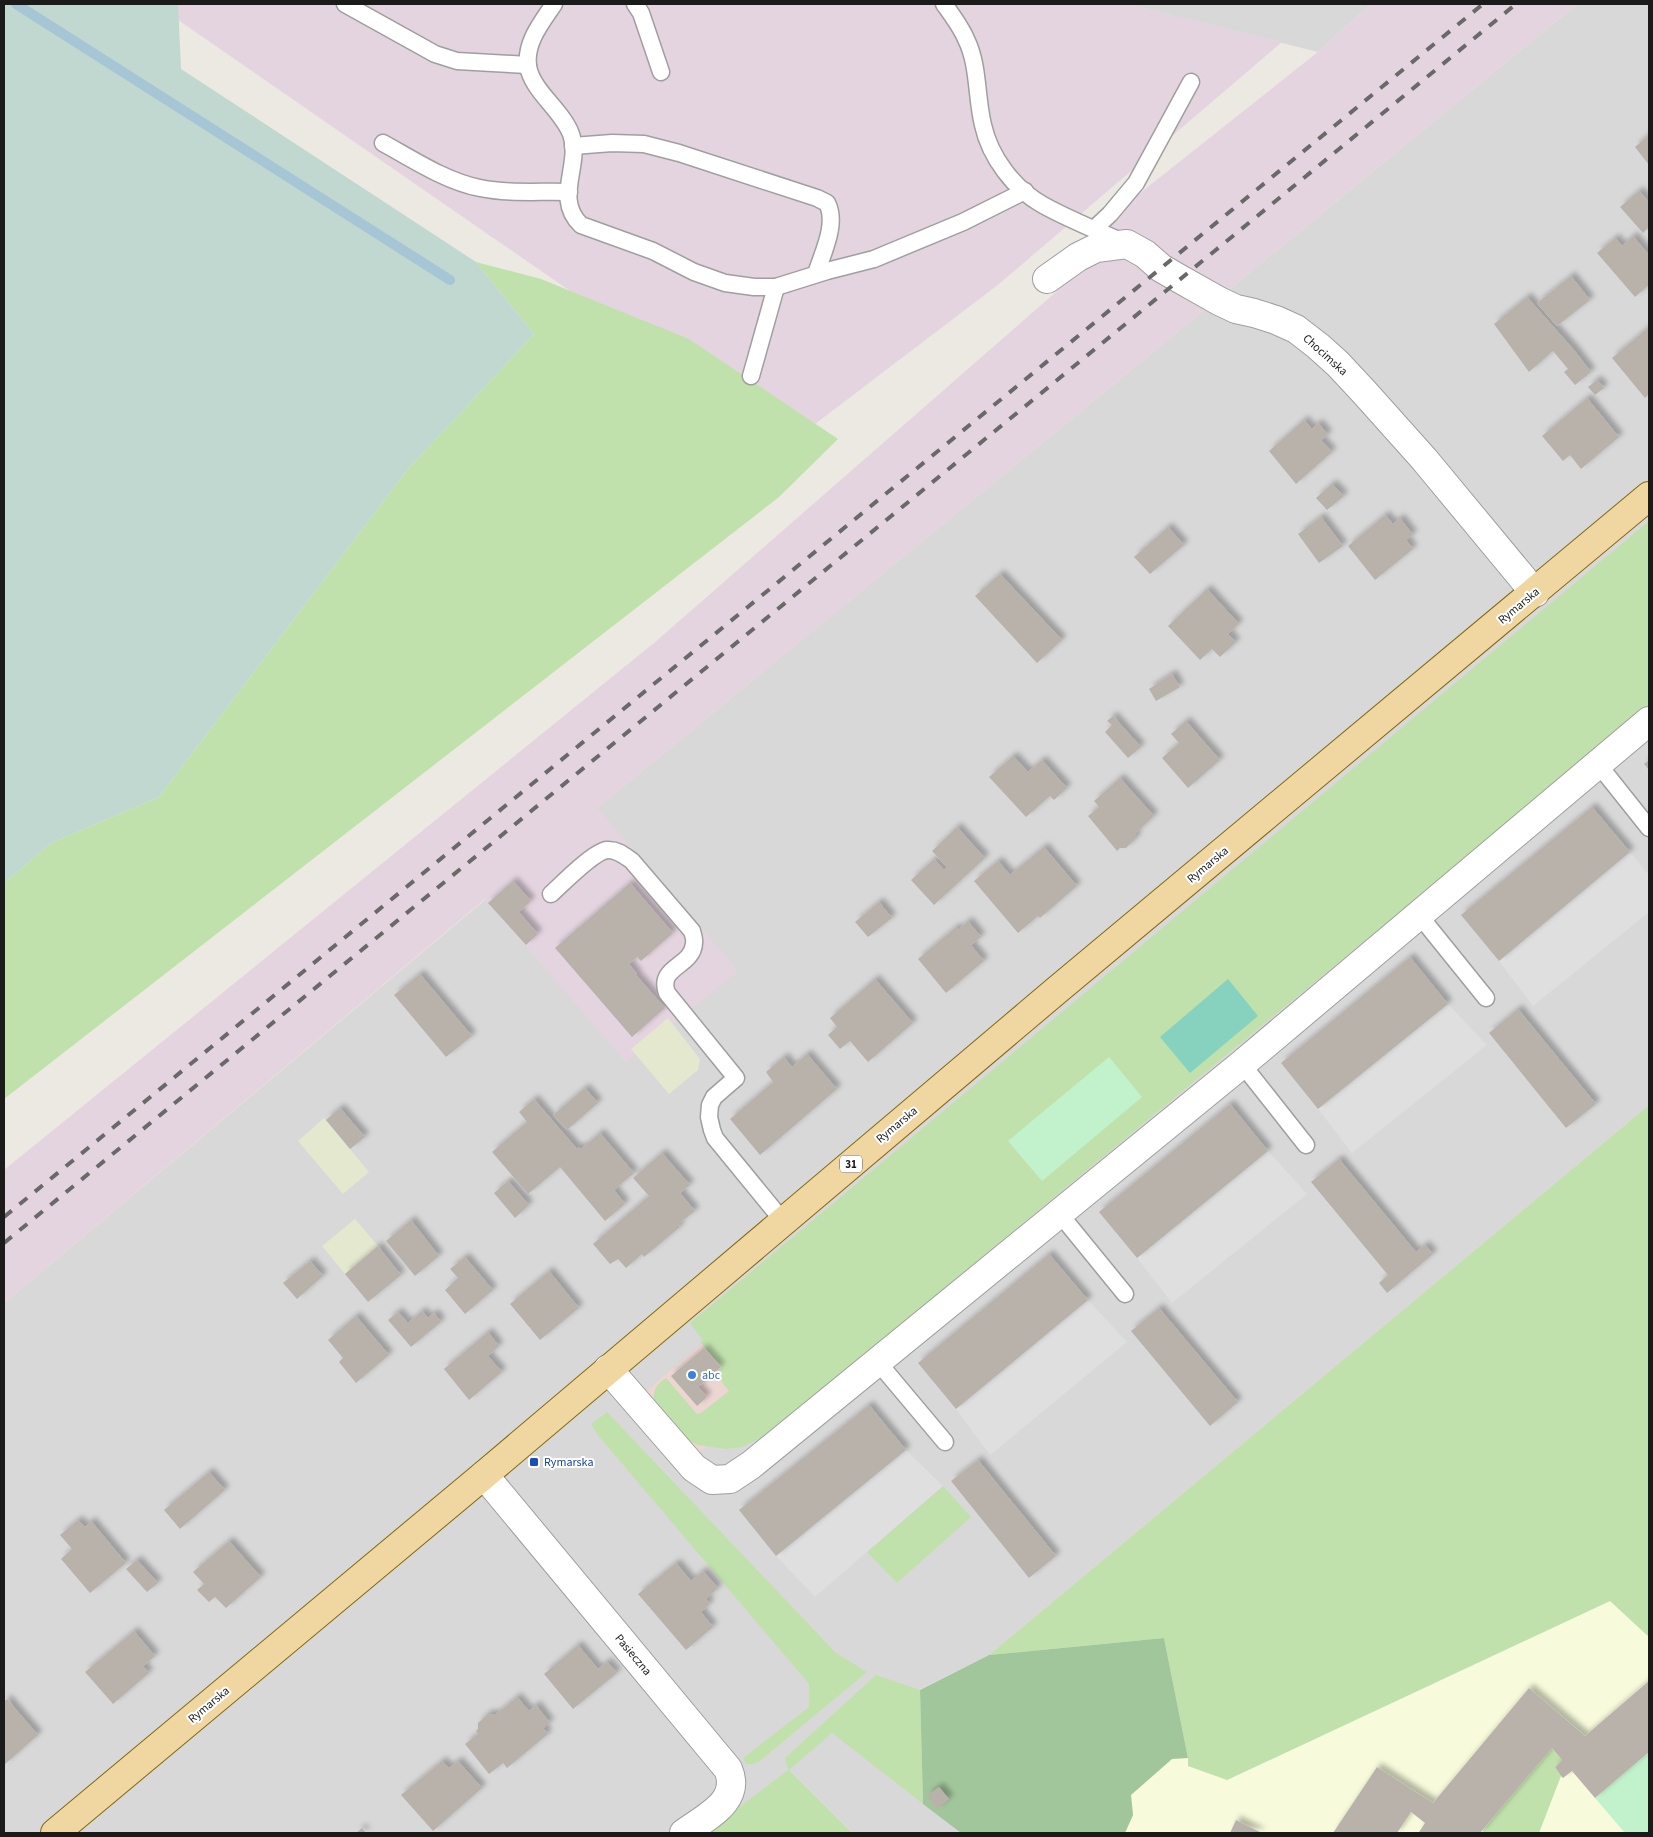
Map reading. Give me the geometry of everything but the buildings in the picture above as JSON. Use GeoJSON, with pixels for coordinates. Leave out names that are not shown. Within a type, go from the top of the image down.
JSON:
{"type":"FeatureCollection","features":[{"type":"Feature","properties":{"kind":"main road","name":"Rymarska"},"geometry":{"type":"LineString","coordinates":[[55,1833],[1649,496]]}},
{"type":"Feature","properties":{"kind":"street"},"geometry":{"type":"LineString","coordinates":[[1047,278],[1078,256],[1096,248],[1127,244]]}},
{"type":"Feature","properties":{"kind":"street","name":"Chocimska"},"geometry":{"type":"LineString","coordinates":[[1127,244],[1145,254],[1161,268],[1219,301],[1236,309],[1276,320],[1296,329],[1318,346],[1338,364],[1424,459],[1535,593]]}},
{"type":"Feature","properties":{"kind":"street"},"geometry":{"type":"LineString","coordinates":[[608,1369],[694,1468],[712,1480],[730,1479],[751,1465],[1242,1064],[1649,721]]}},
{"type":"Feature","properties":{"kind":"street","name":"Pasieczna"},"geometry":{"type":"LineString","coordinates":[[484,1475],[728,1769],[731,1788],[725,1802],[684,1833]]}},
{"type":"Feature","properties":{"kind":"lane"},"geometry":{"type":"LineString","coordinates":[[345,4],[435,54],[457,61],[528,65]]}},
{"type":"Feature","properties":{"kind":"lane"},"geometry":{"type":"LineString","coordinates":[[554,4],[536,30],[528,50],[528,65],[532,78],[570,132],[574,146],[568,200],[569,209],[581,225],[653,251],[694,272],[725,283],[754,287],[776,287],[816,274],[874,259],[963,222],[1025,191]]}},
{"type":"Feature","properties":{"kind":"lane"},"geometry":{"type":"LineString","coordinates":[[635,4],[641,13],[661,72]]}},
{"type":"Feature","properties":{"kind":"lane"},"geometry":{"type":"LineString","coordinates":[[944,4],[967,40],[974,65],[983,125],[991,149],[1002,167],[1025,191],[1042,204],[1127,244]]}},
{"type":"Feature","properties":{"kind":"lane"},"geometry":{"type":"LineString","coordinates":[[1094,229],[1110,214],[1136,183],[1191,82]]}},
{"type":"Feature","properties":{"kind":"lane"},"geometry":{"type":"LineString","coordinates":[[383,143],[420,164],[478,188],[496,191],[569,192]]}},
{"type":"Feature","properties":{"kind":"lane"},"geometry":{"type":"LineString","coordinates":[[574,146],[612,143],[644,144],[679,152],[827,203],[832,218],[816,274]]}},
{"type":"Feature","properties":{"kind":"lane"},"geometry":{"type":"LineString","coordinates":[[751,376],[776,287]]}},
{"type":"Feature","properties":{"kind":"lane"},"geometry":{"type":"LineString","coordinates":[[1598,764],[1649,828]]}},
{"type":"Feature","properties":{"kind":"lane"},"geometry":{"type":"LineString","coordinates":[[551,894],[596,855],[607,850],[620,852],[632,861],[692,931],[694,944],[690,956],[667,975],[664,984],[667,993],[736,1078],[714,1097],[710,1105],[709,1117],[715,1138],[783,1221]]}},
{"type":"Feature","properties":{"kind":"lane"},"geometry":{"type":"LineString","coordinates":[[1419,915],[1486,998]]}},
{"type":"Feature","properties":{"kind":"lane"},"geometry":{"type":"LineString","coordinates":[[1242,1064],[1306,1145]]}},
{"type":"Feature","properties":{"kind":"lane"},"geometry":{"type":"LineString","coordinates":[[1059,1213],[1125,1294]]}},
{"type":"Feature","properties":{"kind":"lane"},"geometry":{"type":"LineString","coordinates":[[877,1361],[945,1442]]}},
{"type":"Feature","properties":{"kind":"shaded area"},"geometry":{"type":"Polygon","coordinates":[[[4,4],[178,4],[181,69],[476,262],[534,334],[408,469],[159,797],[51,843],[4,883],[4,4]]]}},
{"type":"Feature","properties":{"kind":"shaded area"},"geometry":{"type":"Polygon","coordinates":[[[158,4],[1126,4],[1282,42],[999,284],[790,443],[158,6],[158,4]]]}},
{"type":"Feature","properties":{"kind":"shaded area"},"geometry":{"type":"Polygon","coordinates":[[[1126,4],[1371,4],[1318,52],[1126,4]]]}},
{"type":"Feature","properties":{"kind":"shaded area"},"geometry":{"type":"Polygon","coordinates":[[[1371,4],[1577,4],[597,808],[738,971],[626,1062],[485,899],[4,1303],[4,1170],[654,643],[1056,292],[1125,205],[1318,52],[1371,4]]]}},
{"type":"Feature","properties":{"kind":"shaded area"},"geometry":{"type":"Polygon","coordinates":[[[1577,4],[1649,4],[1649,1105],[989,1655],[833,1733],[961,1833],[852,1833],[789,1770],[705,1833],[4,1833],[4,1303],[486,899],[1577,4]]]}},
{"type":"Feature","properties":{"kind":"shaded area"},"geometry":{"type":"Polygon","coordinates":[[[1630,852],[1649,875],[1649,912],[1533,1006],[1499,961],[1630,852]]]}},
{"type":"Feature","properties":{"kind":"shaded area"},"geometry":{"type":"Polygon","coordinates":[[[1448,1004],[1487,1045],[1352,1153],[1318,1109],[1448,1004]]]}},
{"type":"Feature","properties":{"kind":"shaded area"},"geometry":{"type":"Polygon","coordinates":[[[668,1018],[700,1059],[698,1070],[669,1094],[631,1049],[668,1018]]]}},
{"type":"Feature","properties":{"kind":"shaded area"},"geometry":{"type":"Polygon","coordinates":[[[1109,1057],[1142,1097],[1042,1181],[1008,1141],[1109,1057]]]}},
{"type":"Feature","properties":{"kind":"shaded area"},"geometry":{"type":"Polygon","coordinates":[[[324,1118],[369,1172],[343,1194],[298,1141],[324,1118]]]}},
{"type":"Feature","properties":{"kind":"shaded area"},"geometry":{"type":"Polygon","coordinates":[[[1268,1151],[1307,1194],[1172,1303],[1137,1258],[1268,1151]]]}},
{"type":"Feature","properties":{"kind":"shaded area"},"geometry":{"type":"Polygon","coordinates":[[[355,1219],[378,1246],[345,1274],[322,1246],[355,1219]]]}},
{"type":"Feature","properties":{"kind":"shaded area"},"geometry":{"type":"Polygon","coordinates":[[[1088,1300],[1127,1342],[990,1455],[956,1409],[1088,1300]]]}},
{"type":"Feature","properties":{"kind":"shaded area"},"geometry":{"type":"Polygon","coordinates":[[[708,1338],[761,1401],[695,1456],[643,1394],[708,1338]]]}},
{"type":"Feature","properties":{"kind":"shaded area"},"geometry":{"type":"Polygon","coordinates":[[[906,1450],[943,1486],[815,1597],[776,1556],[906,1450]]]}},
{"type":"Feature","properties":{"kind":"shaded area"},"geometry":{"type":"Polygon","coordinates":[[[1610,1601],[1649,1637],[1649,1833],[1125,1833],[1133,1815],[1131,1795],[1172,1759],[1188,1758],[1227,1780],[1610,1601]]]}},
{"type":"Feature","properties":{"kind":"shaded area"},"geometry":{"type":"Polygon","coordinates":[[[1164,1638],[1188,1758],[1172,1759],[1131,1795],[1133,1815],[1125,1833],[961,1833],[923,1804],[920,1690],[989,1655],[1164,1638]]]}},
{"type":"Feature","properties":{"kind":"shaded area"},"geometry":{"type":"Polygon","coordinates":[[[1649,1752],[1649,1833],[1625,1833],[1595,1798],[1649,1752]]]}},
{"type":"Feature","properties":{"kind":"green space"},"geometry":{"type":"Polygon","coordinates":[[[476,262],[541,279],[689,339],[838,439],[779,497],[4,1099],[4,883],[51,843],[159,797],[408,469],[534,334],[476,262]]]}},
{"type":"Feature","properties":{"kind":"green space"},"geometry":{"type":"Polygon","coordinates":[[[1649,521],[1649,706],[765,1436],[742,1447],[726,1449],[698,1445],[684,1438],[654,1401],[655,1390],[660,1382],[666,1378],[697,1414],[701,1413],[729,1391],[715,1374],[722,1367],[700,1342],[703,1340],[690,1323],[1649,521]]]}},
{"type":"Feature","properties":{"kind":"green space"},"geometry":{"type":"Polygon","coordinates":[[[1228,979],[1258,1016],[1190,1073],[1160,1037],[1228,979]]]}},
{"type":"Feature","properties":{"kind":"green space"},"geometry":{"type":"Polygon","coordinates":[[[1649,1105],[1649,1637],[1610,1601],[1227,1780],[1188,1766],[1164,1638],[989,1655],[1649,1105]]]}},
{"type":"Feature","properties":{"kind":"green space"},"geometry":{"type":"Polygon","coordinates":[[[607,1412],[836,1653],[867,1672],[760,1761],[753,1764],[746,1764],[743,1758],[809,1707],[809,1684],[597,1434],[591,1424],[607,1412]]]}},
{"type":"Feature","properties":{"kind":"green space"},"geometry":{"type":"Polygon","coordinates":[[[943,1486],[971,1517],[897,1583],[867,1552],[943,1486]]]}},
{"type":"Feature","properties":{"kind":"green space"},"geometry":{"type":"Polygon","coordinates":[[[876,1675],[920,1690],[923,1804],[832,1733],[789,1770],[852,1833],[705,1833],[788,1770],[785,1758],[876,1675]]]}},
{"type":"Feature","properties":{"kind":"green space"},"geometry":{"type":"Polygon","coordinates":[[[1552,1748],[1562,1760],[1555,1767],[1561,1776],[1539,1833],[1485,1833],[1482,1831],[1552,1748]]]}},
{"type":"Feature","properties":{"kind":"waterway"},"geometry":{"type":"LineString","coordinates":[[16,4],[450,280]]}},
{"type":"Feature","properties":{"kind":"railway"},"geometry":{"type":"LineString","coordinates":[[4,1217],[1483,4]]}},
{"type":"Feature","properties":{"kind":"railway"},"geometry":{"type":"LineString","coordinates":[[4,1243],[1516,4]]}},
{"type":"Feature","properties":{"kind":"place","name":"abc"},"geometry":{"type":"Point","coordinates":[692,1375]}},
{"type":"Feature","properties":{"kind":"place","name":"Rymarska"},"geometry":{"type":"Point","coordinates":[534,1462]}}]}
